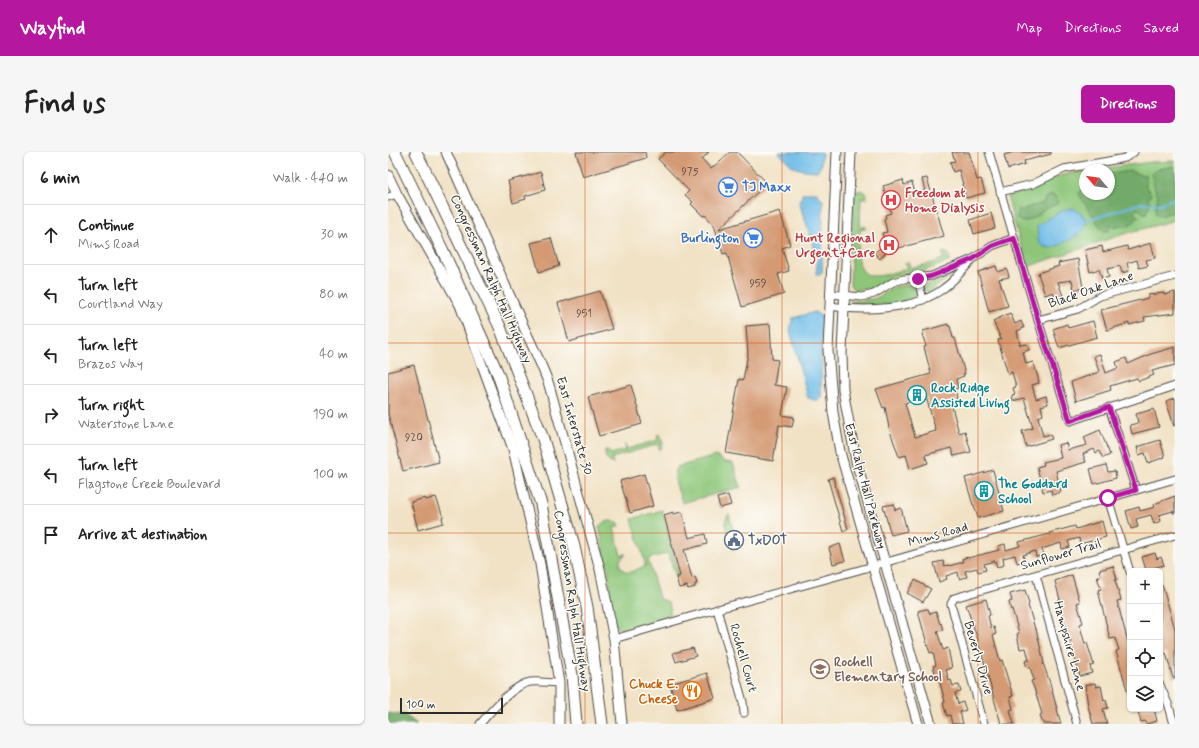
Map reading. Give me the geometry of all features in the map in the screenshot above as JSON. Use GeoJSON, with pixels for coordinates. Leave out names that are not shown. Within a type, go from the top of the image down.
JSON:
{"type":"FeatureCollection","features":[{"type":"Feature","properties":{"kind":"highway","name":"Congressman Ralph Hall Highway"},"geometry":{"type":"LineString","coordinates":[[395,152],[443,251],[498,374],[541,504],[572,675],[576,724]]}},
{"type":"Feature","properties":{"kind":"highway","name":"Congressman Ralph Hall Highway"},"geometry":{"type":"LineString","coordinates":[[416,152],[500,326],[543,439],[573,542],[586,607],[602,724]]}},
{"type":"Feature","properties":{"kind":"highway"},"geometry":{"type":"LineString","coordinates":[[424,152],[459,240]]}},
{"type":"Feature","properties":{"kind":"highway"},"geometry":{"type":"LineString","coordinates":[[566,640],[566,670],[572,724]]}},
{"type":"Feature","properties":{"kind":"main road","name":"East Interstate 30"},"geometry":{"type":"LineString","coordinates":[[446,152],[546,374],[600,569],[614,639],[622,724]]}},
{"type":"Feature","properties":{"kind":"main road","name":"East Ralph Hall Parkway"},"geometry":{"type":"LineString","coordinates":[[837,152],[828,350],[832,412],[840,452],[918,724]]}},
{"type":"Feature","properties":{"kind":"main road","name":"East Ralph Hall Parkway"},"geometry":{"type":"LineString","coordinates":[[850,152],[842,353],[843,390],[856,461],[931,724]]}},
{"type":"Feature","properties":{"kind":"main road"},"geometry":{"type":"LineString","coordinates":[[388,175],[392,195],[460,305],[513,449],[540,564],[559,683],[559,724]]}},
{"type":"Feature","properties":{"kind":"street"},"geometry":{"type":"LineString","coordinates":[[989,152],[1038,320],[1070,421],[1175,386]]}},
{"type":"Feature","properties":{"kind":"street"},"geometry":{"type":"LineString","coordinates":[[1000,192],[1033,184],[1064,169],[1124,158],[1134,152]]}},
{"type":"Feature","properties":{"kind":"street"},"geometry":{"type":"LineString","coordinates":[[831,294],[862,297],[874,294],[894,282],[904,279],[918,279],[932,276],[973,259],[992,246],[1014,238]]}},
{"type":"Feature","properties":{"kind":"street"},"geometry":{"type":"LineString","coordinates":[[830,306],[844,308],[884,308],[923,300],[943,289],[958,276],[973,259]]}},
{"type":"Feature","properties":{"kind":"street","name":"Black Oak Lane"},"geometry":{"type":"LineString","coordinates":[[1038,320],[1078,309],[1100,296],[1175,276]]}},
{"type":"Feature","properties":{"kind":"street"},"geometry":{"type":"LineString","coordinates":[[918,279],[923,300]]}},
{"type":"Feature","properties":{"kind":"street"},"geometry":{"type":"LineString","coordinates":[[1109,407],[1136,490]]}},
{"type":"Feature","properties":{"kind":"street","name":"Mims Road"},"geometry":{"type":"LineString","coordinates":[[614,639],[1175,479]]}},
{"type":"Feature","properties":{"kind":"street"},"geometry":{"type":"LineString","coordinates":[[1108,498],[1129,568]]}},
{"type":"Feature","properties":{"kind":"street","name":"Sunflower Trail"},"geometry":{"type":"LineString","coordinates":[[954,598],[1175,535]]}},
{"type":"Feature","properties":{"kind":"street","name":"Hampshire Lane"},"geometry":{"type":"LineString","coordinates":[[1036,574],[1077,724]]}},
{"type":"Feature","properties":{"kind":"street","name":"Beverly Drive"},"geometry":{"type":"LineString","coordinates":[[954,598],[951,604],[984,724]]}},
{"type":"Feature","properties":{"kind":"street","name":"Rochell Court"},"geometry":{"type":"LineString","coordinates":[[717,609],[743,702],[744,713]]}},
{"type":"Feature","properties":{"kind":"street"},"geometry":{"type":"LineString","coordinates":[[480,724],[493,708],[517,688],[529,682],[559,683]]}},
{"type":"Feature","properties":{"kind":"street"},"geometry":{"type":"LineString","coordinates":[[1163,692],[1174,724]]}},
{"type":"Feature","properties":{"kind":"green space"},"geometry":{"type":"Polygon","coordinates":[[[1175,161],[1175,220],[1121,235],[1027,267],[1007,197],[1062,175],[1079,172],[1079,200],[1115,200],[1115,167],[1151,162],[1175,161]]]}},
{"type":"Feature","properties":{"kind":"green space"},"geometry":{"type":"Polygon","coordinates":[[[1175,166],[1175,211],[1160,216],[1155,213],[1158,195],[1151,174],[1158,169],[1175,166]]]}},
{"type":"Feature","properties":{"kind":"green space"},"geometry":{"type":"Polygon","coordinates":[[[1130,171],[1141,175],[1146,174],[1146,187],[1151,194],[1148,199],[1150,202],[1146,214],[1139,209],[1135,210],[1134,213],[1139,217],[1131,224],[1124,227],[1120,225],[1115,227],[1110,226],[1109,231],[1104,231],[1083,200],[1115,200],[1115,173],[1130,171]]]}},
{"type":"Feature","properties":{"kind":"green space"},"geometry":{"type":"Polygon","coordinates":[[[861,190],[865,192],[867,198],[861,198],[860,226],[866,227],[865,229],[860,229],[858,258],[863,271],[868,275],[879,276],[906,269],[905,263],[909,262],[910,268],[933,263],[944,258],[942,253],[944,252],[948,253],[950,261],[927,270],[893,277],[872,289],[854,290],[850,285],[854,193],[861,190]]]}},
{"type":"Feature","properties":{"kind":"green space"},"geometry":{"type":"Polygon","coordinates":[[[1051,195],[1055,196],[1058,200],[1057,204],[1043,210],[1040,214],[1027,221],[1022,222],[1017,219],[1018,210],[1021,209],[1023,211],[1026,208],[1043,203],[1046,197],[1051,195]]]}},
{"type":"Feature","properties":{"kind":"green space"},"geometry":{"type":"Polygon","coordinates":[[[954,272],[955,273],[929,292],[924,290],[926,285],[945,279],[954,272]]]}},
{"type":"Feature","properties":{"kind":"green space"},"geometry":{"type":"Polygon","coordinates":[[[911,285],[916,290],[916,295],[912,299],[885,305],[850,303],[851,301],[873,299],[881,296],[894,287],[911,285]]]}},
{"type":"Feature","properties":{"kind":"green space"},"geometry":{"type":"Polygon","coordinates":[[[658,434],[661,436],[663,444],[660,450],[658,444],[612,458],[613,464],[606,458],[605,450],[608,450],[610,454],[626,450],[625,444],[627,449],[658,440],[658,434]]]}},
{"type":"Feature","properties":{"kind":"green space"},"geometry":{"type":"Polygon","coordinates":[[[716,456],[725,462],[733,463],[741,487],[682,503],[675,479],[675,470],[677,467],[716,456]]]}},
{"type":"Feature","properties":{"kind":"green space"},"geometry":{"type":"Polygon","coordinates":[[[662,510],[679,576],[676,577],[668,553],[648,559],[659,598],[666,601],[670,605],[669,616],[635,634],[622,633],[616,627],[612,615],[609,575],[599,527],[603,523],[613,521],[618,522],[620,526],[614,528],[621,555],[626,554],[620,560],[620,566],[626,572],[631,572],[645,566],[632,519],[662,510]]]}},
{"type":"Feature","properties":{"kind":"green space"},"geometry":{"type":"Polygon","coordinates":[[[729,514],[738,548],[733,549],[726,526],[727,517],[729,514]]]}},
{"type":"Feature","properties":{"kind":"green space"},"geometry":{"type":"Polygon","coordinates":[[[388,713],[405,715],[417,724],[388,724],[388,713]]]}},
{"type":"Feature","properties":{"kind":"water"},"geometry":{"type":"Polygon","coordinates":[[[778,152],[822,152],[821,166],[817,171],[799,169],[791,165],[778,152]]]}},
{"type":"Feature","properties":{"kind":"water"},"geometry":{"type":"Polygon","coordinates":[[[803,193],[817,193],[823,201],[822,273],[820,275],[817,275],[816,273],[818,256],[799,202],[803,193]]]}},
{"type":"Feature","properties":{"kind":"water"},"geometry":{"type":"Polygon","coordinates":[[[1073,208],[1085,218],[1086,223],[1082,231],[1072,239],[1058,246],[1049,248],[1041,245],[1038,240],[1037,226],[1063,210],[1073,208]]]}},
{"type":"Feature","properties":{"kind":"water"},"geometry":{"type":"Polygon","coordinates":[[[815,312],[822,317],[821,397],[818,401],[808,398],[790,330],[793,318],[815,312]]]}},
{"type":"Feature","properties":{"kind":"building"},"geometry":{"type":"Polygon","coordinates":[[[576,152],[645,152],[646,158],[583,177],[576,152]]]}},
{"type":"Feature","properties":{"kind":"building"},"geometry":{"type":"Polygon","coordinates":[[[666,152],[709,152],[702,159],[711,169],[730,152],[737,152],[767,183],[719,229],[780,211],[790,245],[782,248],[789,271],[778,274],[784,294],[742,307],[727,253],[723,254],[714,225],[705,215],[703,216],[691,204],[693,202],[685,195],[689,191],[658,159],[666,152]]]}},
{"type":"Feature","properties":{"kind":"building"},"geometry":{"type":"Polygon","coordinates":[[[952,152],[969,152],[977,180],[981,179],[985,193],[966,198],[959,170],[953,172],[950,162],[955,161],[952,152]]]}},
{"type":"Feature","properties":{"kind":"building"},"geometry":{"type":"Polygon","coordinates":[[[1014,152],[1051,152],[1051,154],[1024,161],[1025,164],[1008,169],[1004,155],[1014,152]]]}},
{"type":"Feature","properties":{"kind":"building"},"geometry":{"type":"Polygon","coordinates":[[[541,172],[545,190],[525,196],[526,199],[513,203],[508,181],[541,172]]]}},
{"type":"Feature","properties":{"kind":"building"},"geometry":{"type":"Polygon","coordinates":[[[927,178],[944,236],[895,249],[893,244],[880,259],[874,253],[885,244],[882,233],[887,232],[884,219],[886,218],[885,215],[891,213],[883,186],[903,180],[904,185],[912,182],[915,194],[925,191],[922,179],[927,178]]]}},
{"type":"Feature","properties":{"kind":"building"},"geometry":{"type":"Polygon","coordinates":[[[991,213],[995,228],[974,234],[970,220],[991,213]]]}},
{"type":"Feature","properties":{"kind":"building"},"geometry":{"type":"Polygon","coordinates":[[[551,238],[559,266],[539,272],[531,243],[551,238]]]}},
{"type":"Feature","properties":{"kind":"building"},"geometry":{"type":"Polygon","coordinates":[[[1151,243],[1155,258],[1146,260],[1148,266],[1139,268],[1137,260],[1127,263],[1129,271],[1122,273],[1120,266],[1107,269],[1109,277],[1102,279],[1099,269],[1090,272],[1085,250],[1102,246],[1103,252],[1127,246],[1128,250],[1151,243]]]}},
{"type":"Feature","properties":{"kind":"building"},"geometry":{"type":"Polygon","coordinates":[[[1078,259],[1083,288],[1074,290],[1072,280],[1058,282],[1063,296],[1055,299],[1053,292],[1045,295],[1038,273],[1059,266],[1058,263],[1078,259]]]}},
{"type":"Feature","properties":{"kind":"building"},"geometry":{"type":"Polygon","coordinates":[[[996,266],[998,272],[1007,269],[1009,277],[999,279],[1008,306],[989,312],[978,272],[996,266]]]}},
{"type":"Feature","properties":{"kind":"building"},"geometry":{"type":"Polygon","coordinates":[[[600,291],[612,329],[569,342],[558,303],[600,291]]]}},
{"type":"Feature","properties":{"kind":"building"},"geometry":{"type":"Polygon","coordinates":[[[1175,292],[1175,313],[1144,317],[1145,321],[1129,325],[1129,323],[1107,330],[1101,310],[1148,298],[1148,295],[1164,293],[1164,295],[1175,292]]]}},
{"type":"Feature","properties":{"kind":"building"},"geometry":{"type":"Polygon","coordinates":[[[1010,313],[1015,324],[1021,321],[1024,328],[1017,331],[1020,345],[1027,344],[1029,350],[1023,352],[1026,364],[1033,362],[1037,374],[1039,383],[1032,385],[1036,399],[1046,396],[1048,404],[1041,406],[1043,415],[1038,417],[1043,436],[1050,434],[1052,439],[1026,447],[1022,431],[1033,428],[1024,398],[1013,401],[1012,395],[1015,394],[1013,388],[1016,387],[1012,372],[1008,374],[998,340],[1001,339],[993,321],[1010,313]]]}},
{"type":"Feature","properties":{"kind":"building"},"geometry":{"type":"Polygon","coordinates":[[[1093,321],[1097,337],[1059,348],[1053,329],[1067,324],[1068,328],[1093,321]]]}},
{"type":"Feature","properties":{"kind":"building"},"geometry":{"type":"Polygon","coordinates":[[[770,324],[772,359],[778,360],[774,385],[787,387],[782,415],[794,417],[792,427],[779,425],[773,461],[726,453],[739,379],[743,380],[748,354],[746,326],[770,324]]]}},
{"type":"Feature","properties":{"kind":"building","name":"Rock Ridge Assisted Living"},"geometry":{"type":"Polygon","coordinates":[[[948,324],[948,326],[950,326],[953,338],[955,338],[965,374],[963,374],[964,376],[956,379],[958,388],[955,389],[957,401],[951,403],[959,433],[965,431],[971,452],[954,456],[951,448],[925,455],[928,463],[910,469],[906,455],[899,457],[889,428],[885,407],[883,408],[876,389],[931,374],[924,347],[926,346],[922,334],[924,333],[923,331],[948,324]],[[926,397],[905,403],[915,437],[936,431],[926,397]]]}},
{"type":"Feature","properties":{"kind":"building"},"geometry":{"type":"Polygon","coordinates":[[[1175,347],[1175,365],[1152,371],[1154,375],[1139,381],[1137,378],[1110,386],[1111,390],[1076,401],[1071,382],[1099,372],[1094,356],[1100,354],[1106,373],[1118,368],[1116,362],[1126,358],[1128,364],[1151,354],[1175,347]]]}},
{"type":"Feature","properties":{"kind":"building"},"geometry":{"type":"Polygon","coordinates":[[[414,365],[439,462],[403,471],[388,414],[388,372],[414,365]]]}},
{"type":"Feature","properties":{"kind":"building"},"geometry":{"type":"Polygon","coordinates":[[[631,385],[642,424],[599,436],[588,397],[631,385]]]}},
{"type":"Feature","properties":{"kind":"building"},"geometry":{"type":"Polygon","coordinates":[[[1175,398],[1175,426],[1174,426],[1166,401],[1175,398]]]}},
{"type":"Feature","properties":{"kind":"building"},"geometry":{"type":"Polygon","coordinates":[[[1154,409],[1159,427],[1132,434],[1130,425],[1138,423],[1136,414],[1154,409]]]}},
{"type":"Feature","properties":{"kind":"building"},"geometry":{"type":"Polygon","coordinates":[[[1100,430],[1110,455],[1103,458],[1099,451],[1096,453],[1094,449],[1083,454],[1086,462],[1056,471],[1061,492],[1052,495],[1051,490],[1043,492],[1037,467],[1044,465],[1043,462],[1061,458],[1058,445],[1066,443],[1068,450],[1087,445],[1084,437],[1100,430]]]}},
{"type":"Feature","properties":{"kind":"building"},"geometry":{"type":"Polygon","coordinates":[[[1160,440],[1165,457],[1148,463],[1145,453],[1139,455],[1137,447],[1160,440]]]}},
{"type":"Feature","properties":{"kind":"building"},"geometry":{"type":"Polygon","coordinates":[[[1106,465],[1108,472],[1115,471],[1116,478],[1094,484],[1090,469],[1106,465]]]}},
{"type":"Feature","properties":{"kind":"building","name":"The Goddard School"},"geometry":{"type":"Polygon","coordinates":[[[993,470],[1004,511],[978,518],[965,478],[993,470]]]}},
{"type":"Feature","properties":{"kind":"building"},"geometry":{"type":"Polygon","coordinates":[[[644,474],[653,506],[630,513],[620,481],[644,474]]]}},
{"type":"Feature","properties":{"kind":"building"},"geometry":{"type":"Polygon","coordinates":[[[833,477],[848,529],[843,531],[828,479],[833,477]]]}},
{"type":"Feature","properties":{"kind":"building"},"geometry":{"type":"Polygon","coordinates":[[[728,495],[731,505],[720,508],[717,498],[728,495]]]}},
{"type":"Feature","properties":{"kind":"building"},"geometry":{"type":"Polygon","coordinates":[[[1175,496],[1175,513],[1173,513],[1173,511],[1159,515],[1161,521],[1154,524],[1151,515],[1136,519],[1138,527],[1131,529],[1126,511],[1139,507],[1140,511],[1155,507],[1154,504],[1175,496]]]}},
{"type":"Feature","properties":{"kind":"building"},"geometry":{"type":"Polygon","coordinates":[[[436,497],[443,517],[443,523],[418,530],[411,502],[436,497]]]}},
{"type":"Feature","properties":{"kind":"building"},"geometry":{"type":"Polygon","coordinates":[[[894,504],[895,510],[901,508],[907,531],[891,535],[883,506],[894,504]]]}},
{"type":"Feature","properties":{"kind":"building"},"geometry":{"type":"Polygon","coordinates":[[[673,512],[673,514],[682,512],[689,538],[705,534],[707,544],[684,550],[692,578],[695,577],[697,584],[695,584],[695,587],[688,589],[687,586],[679,588],[676,577],[680,576],[664,515],[673,512]]]}},
{"type":"Feature","properties":{"kind":"building"},"geometry":{"type":"Polygon","coordinates":[[[1102,521],[1106,537],[1080,544],[1079,538],[1068,541],[1070,547],[1062,549],[1061,543],[1042,549],[1044,555],[1036,557],[1035,551],[1023,555],[1025,561],[1017,563],[1015,555],[1003,558],[1004,565],[997,567],[995,561],[984,564],[986,570],[978,572],[977,568],[965,571],[967,577],[959,579],[958,572],[946,576],[947,579],[939,582],[934,563],[943,561],[944,566],[949,566],[963,562],[962,559],[968,557],[999,550],[998,546],[1005,544],[1006,550],[1020,546],[1019,542],[1075,526],[1076,529],[1102,521]]]}},
{"type":"Feature","properties":{"kind":"building"},"geometry":{"type":"Polygon","coordinates":[[[840,544],[845,561],[833,564],[829,548],[840,544]]]}},
{"type":"Feature","properties":{"kind":"building"},"geometry":{"type":"Polygon","coordinates":[[[1155,553],[1157,559],[1161,557],[1164,565],[1153,568],[1145,568],[1142,557],[1155,553]]]}},
{"type":"Feature","properties":{"kind":"building"},"geometry":{"type":"Polygon","coordinates":[[[1113,566],[1117,579],[1115,580],[1121,600],[1117,601],[1127,639],[1127,690],[1116,651],[1119,650],[1115,638],[1110,639],[1098,590],[1101,589],[1097,577],[1101,576],[1099,570],[1113,566]]]}},
{"type":"Feature","properties":{"kind":"building"},"geometry":{"type":"Polygon","coordinates":[[[1072,575],[1080,602],[1077,603],[1083,623],[1080,624],[1081,630],[1094,665],[1090,666],[1092,673],[1080,676],[1058,600],[1060,600],[1055,581],[1072,575]]]}},
{"type":"Feature","properties":{"kind":"building"},"geometry":{"type":"Polygon","coordinates":[[[915,580],[931,589],[923,602],[907,593],[915,580]]]}},
{"type":"Feature","properties":{"kind":"building"},"geometry":{"type":"Polygon","coordinates":[[[1163,587],[1175,629],[1175,678],[1173,678],[1166,653],[1163,654],[1163,587]]]}},
{"type":"Feature","properties":{"kind":"building"},"geometry":{"type":"Polygon","coordinates":[[[1025,590],[1036,629],[1043,663],[1061,724],[1044,724],[1044,722],[1042,722],[1040,715],[1042,714],[1031,681],[1034,680],[1030,667],[1027,668],[1025,661],[1029,660],[1026,648],[1020,649],[1017,634],[1019,633],[1009,602],[1012,601],[1010,594],[1025,590]]]}},
{"type":"Feature","properties":{"kind":"building"},"geometry":{"type":"Polygon","coordinates":[[[986,599],[990,615],[988,616],[991,628],[994,627],[996,634],[993,635],[1000,661],[1002,660],[1013,696],[1010,697],[1013,709],[1010,710],[1014,724],[1001,724],[978,640],[966,605],[986,599]]]}},
{"type":"Feature","properties":{"kind":"building"},"geometry":{"type":"Polygon","coordinates":[[[928,609],[930,614],[936,612],[940,624],[941,623],[943,630],[937,631],[943,650],[948,648],[952,668],[946,670],[949,681],[951,680],[953,686],[959,685],[961,692],[955,693],[958,704],[963,702],[966,710],[960,712],[963,724],[952,724],[950,715],[947,716],[939,679],[937,679],[933,666],[936,665],[933,652],[930,653],[918,611],[928,609]]]}},
{"type":"Feature","properties":{"kind":"building"},"geometry":{"type":"Polygon","coordinates":[[[693,648],[696,656],[676,662],[673,653],[693,648]]]}},
{"type":"Feature","properties":{"kind":"building","name":"Chuck E. Cheese"},"geometry":{"type":"Polygon","coordinates":[[[707,673],[715,698],[677,710],[670,684],[707,673]]]}},
{"type":"Feature","properties":{"kind":"building"},"geometry":{"type":"Polygon","coordinates":[[[1095,683],[1096,687],[1101,686],[1104,701],[1106,700],[1108,708],[1103,709],[1107,724],[1093,724],[1088,706],[1085,685],[1095,683]]]}},
{"type":"Feature","properties":{"kind":"building"},"geometry":{"type":"Polygon","coordinates":[[[1138,712],[1155,712],[1157,721],[1146,724],[1145,721],[1141,722],[1138,712]]]}},
{"type":"Feature","properties":{"kind":"waterway"},"geometry":{"type":"LineString","coordinates":[[1086,220],[1141,203],[1160,204],[1175,198]]}},
{"type":"Feature","properties":{"kind":"place","name":"TJ Maxx"},"geometry":{"type":"Point","coordinates":[728,187]}},
{"type":"Feature","properties":{"kind":"place","name":"Freedom at Home Dialysis"},"geometry":{"type":"Point","coordinates":[891,200]}},
{"type":"Feature","properties":{"kind":"place","name":"Burlington"},"geometry":{"type":"Point","coordinates":[753,238]}},
{"type":"Feature","properties":{"kind":"place","name":"Hunt Regional Urgent+Care"},"geometry":{"type":"Point","coordinates":[889,245]}},
{"type":"Feature","properties":{"kind":"place","name":"Rock Ridge Assisted Living"},"geometry":{"type":"Point","coordinates":[917,395]}},
{"type":"Feature","properties":{"kind":"place","name":"The Goddard School"},"geometry":{"type":"Point","coordinates":[984,491]}},
{"type":"Feature","properties":{"kind":"place","name":"TxDOT"},"geometry":{"type":"Point","coordinates":[734,540]}},
{"type":"Feature","properties":{"kind":"place","name":"Rochell Elementary School"},"geometry":{"type":"Point","coordinates":[820,669]}},
{"type":"Feature","properties":{"kind":"place","name":"Chuck E. Cheese"},"geometry":{"type":"Point","coordinates":[692,691]}},
{"type":"Feature","properties":{"kind":"route"},"geometry":{"type":"LineString","coordinates":[[918,279],[932,276],[959,265],[973,259],[992,246],[1014,238],[1065,409],[1070,421],[1109,407],[1136,490],[1108,498]]}}]}
